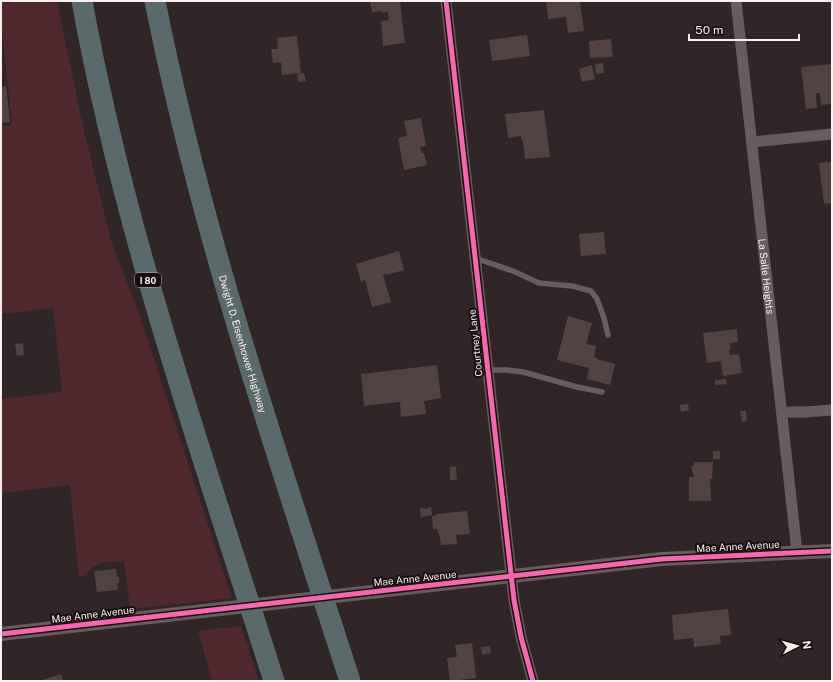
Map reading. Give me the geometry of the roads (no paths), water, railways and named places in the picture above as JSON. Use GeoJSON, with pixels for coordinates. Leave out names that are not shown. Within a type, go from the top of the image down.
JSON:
{"type":"FeatureCollection","features":[{"type":"Feature","properties":{"kind":"highway","name":"I 80"},"geometry":{"type":"LineString","coordinates":[[82,1],[89,40],[110,131],[143,263],[177,379],[274,681]]}},
{"type":"Feature","properties":{"kind":"highway","name":"Dwight D. Eisenhower Highway"},"geometry":{"type":"LineString","coordinates":[[154,1],[194,174],[214,249],[238,332],[350,681]]}},
{"type":"Feature","properties":{"kind":"street","name":"Courtney Lane"},"geometry":{"type":"LineString","coordinates":[[446,1],[511,576],[521,637],[533,681]]}},
{"type":"Feature","properties":{"kind":"street","name":"La Salle Heights"},"geometry":{"type":"LineString","coordinates":[[736,1],[797,552]]}},
{"type":"Feature","properties":{"kind":"street"},"geometry":{"type":"LineString","coordinates":[[752,142],[832,134]]}},
{"type":"Feature","properties":{"kind":"street"},"geometry":{"type":"LineString","coordinates":[[782,412],[832,410]]}},
{"type":"Feature","properties":{"kind":"street","name":"Mae Anne Avenue"},"geometry":{"type":"LineString","coordinates":[[1,634],[662,559],[832,551]]}},
{"type":"Feature","properties":{"kind":"lane"},"geometry":{"type":"LineString","coordinates":[[475,258],[514,271],[539,283],[572,286],[591,291],[597,299],[608,335]]}},
{"type":"Feature","properties":{"kind":"lane"},"geometry":{"type":"LineString","coordinates":[[487,370],[523,372],[577,387],[602,392]]}}]}
